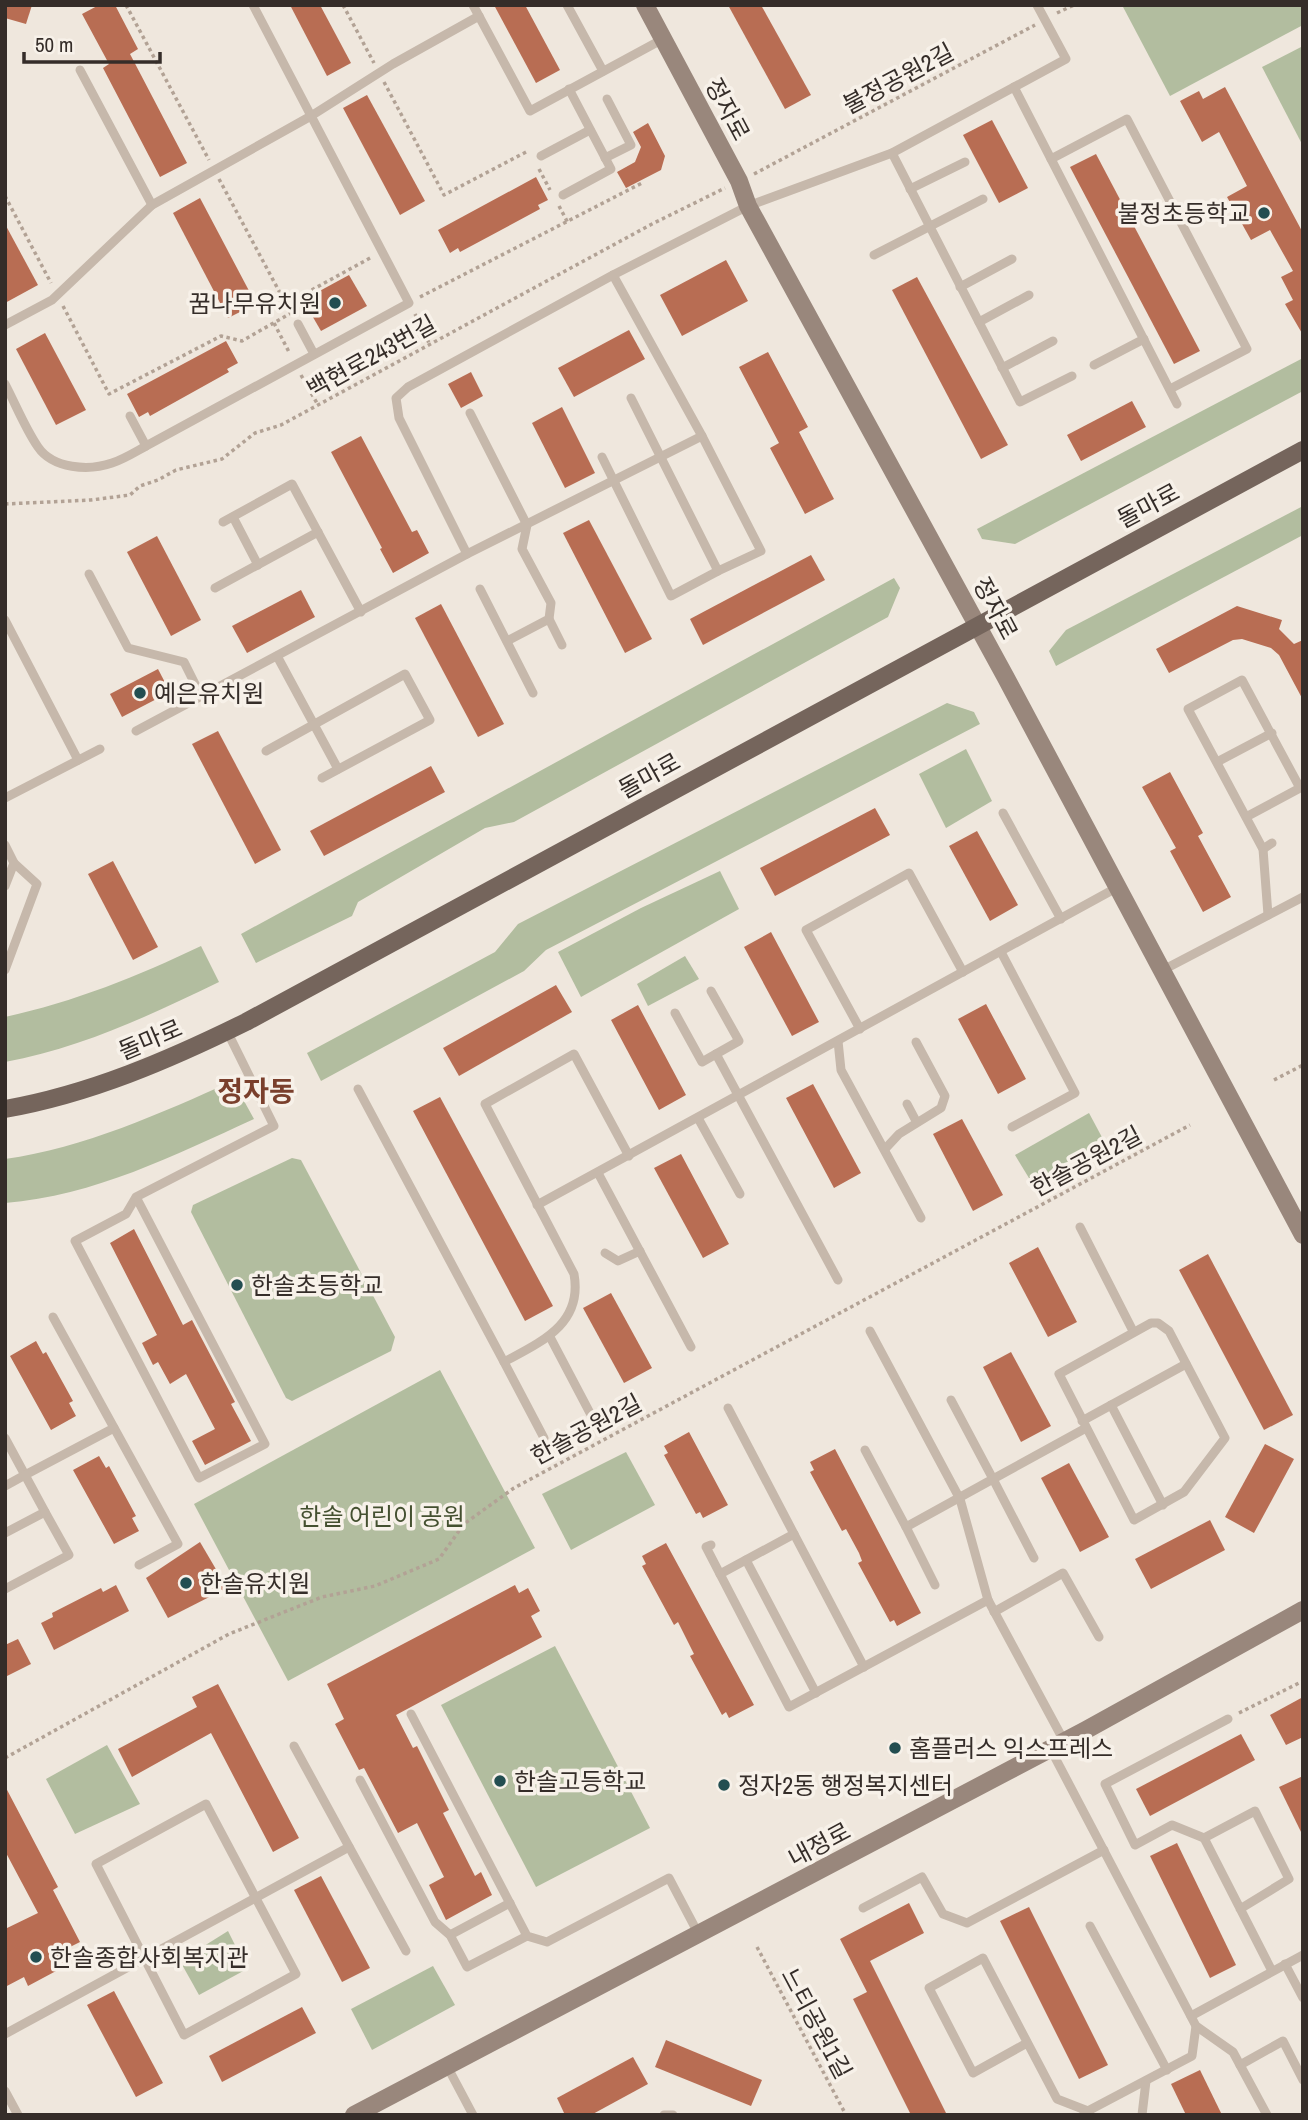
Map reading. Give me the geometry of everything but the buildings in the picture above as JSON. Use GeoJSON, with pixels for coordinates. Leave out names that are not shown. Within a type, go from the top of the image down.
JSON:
{"type":"FeatureCollection","features":[{"type":"Feature","properties":{"kind":"main road","name":"돌마로"},"geometry":{"type":"LineString","coordinates":[[5,1109],[135,1073],[228,1031],[1303,450]]}},
{"type":"Feature","properties":{"kind":"street","name":"정자로"},"geometry":{"type":"LineString","coordinates":[[645,5],[739,181],[748,206],[1163,970],[1303,1235]]}},
{"type":"Feature","properties":{"kind":"street","name":"내정로"},"geometry":{"type":"LineString","coordinates":[[354,2115],[1057,1745],[1303,1610]]}},
{"type":"Feature","properties":{"kind":"lane"},"geometry":{"type":"LineString","coordinates":[[5,384],[38,448],[49,458],[80,467],[99,467],[146,446],[409,303],[253,5]]}},
{"type":"Feature","properties":{"kind":"lane"},"geometry":{"type":"LineString","coordinates":[[473,5],[530,111],[663,39]]}},
{"type":"Feature","properties":{"kind":"lane"},"geometry":{"type":"LineString","coordinates":[[567,5],[603,71]]}},
{"type":"Feature","properties":{"kind":"lane"},"geometry":{"type":"LineString","coordinates":[[467,554],[399,418],[396,398],[408,387],[613,275],[748,206],[892,153],[1066,59],[1037,5]]}},
{"type":"Feature","properties":{"kind":"lane"},"geometry":{"type":"LineString","coordinates":[[5,325],[52,300],[152,205],[311,116],[393,64],[479,16]]}},
{"type":"Feature","properties":{"kind":"lane"},"geometry":{"type":"LineString","coordinates":[[80,70],[152,205]]}},
{"type":"Feature","properties":{"kind":"lane"},"geometry":{"type":"LineString","coordinates":[[1014,87],[1177,404]]}},
{"type":"Feature","properties":{"kind":"lane"},"geometry":{"type":"LineString","coordinates":[[563,195],[611,169],[569,89]]}},
{"type":"Feature","properties":{"kind":"lane"},"geometry":{"type":"LineString","coordinates":[[606,159],[631,145],[607,99]]}},
{"type":"Feature","properties":{"kind":"lane"},"geometry":{"type":"LineString","coordinates":[[1051,159],[1127,119],[1247,349],[1170,389]]}},
{"type":"Feature","properties":{"kind":"lane"},"geometry":{"type":"LineString","coordinates":[[538,160],[590,130]]}},
{"type":"Feature","properties":{"kind":"lane"},"geometry":{"type":"LineString","coordinates":[[892,153],[1020,402],[1072,376]]}},
{"type":"Feature","properties":{"kind":"lane"},"geometry":{"type":"LineString","coordinates":[[910,189],[965,162]]}},
{"type":"Feature","properties":{"kind":"lane"},"geometry":{"type":"LineString","coordinates":[[874,255],[984,199]]}},
{"type":"Feature","properties":{"kind":"lane"},"geometry":{"type":"LineString","coordinates":[[960,287],[1012,259]]}},
{"type":"Feature","properties":{"kind":"lane"},"geometry":{"type":"LineString","coordinates":[[602,457],[671,596],[761,551],[702,436],[613,275]]}},
{"type":"Feature","properties":{"kind":"lane"},"geometry":{"type":"LineString","coordinates":[[979,322],[1029,295]]}},
{"type":"Feature","properties":{"kind":"lane"},"geometry":{"type":"LineString","coordinates":[[298,324],[313,354]]}},
{"type":"Feature","properties":{"kind":"lane"},"geometry":{"type":"LineString","coordinates":[[1094,365],[1144,339]]}},
{"type":"Feature","properties":{"kind":"lane"},"geometry":{"type":"LineString","coordinates":[[1002,368],[1053,341]]}},
{"type":"Feature","properties":{"kind":"lane"},"geometry":{"type":"LineString","coordinates":[[631,398],[718,571]]}},
{"type":"Feature","properties":{"kind":"lane"},"geometry":{"type":"LineString","coordinates":[[470,413],[527,525],[522,549],[551,603],[549,619],[562,645]]}},
{"type":"Feature","properties":{"kind":"lane"},"geometry":{"type":"LineString","coordinates":[[130,416],[146,446]]}},
{"type":"Feature","properties":{"kind":"lane"},"geometry":{"type":"LineString","coordinates":[[136,731],[467,554],[702,436]]}},
{"type":"Feature","properties":{"kind":"lane"},"geometry":{"type":"LineString","coordinates":[[223,522],[292,484],[362,612]]}},
{"type":"Feature","properties":{"kind":"lane"},"geometry":{"type":"LineString","coordinates":[[233,517],[258,565]]}},
{"type":"Feature","properties":{"kind":"lane"},"geometry":{"type":"LineString","coordinates":[[215,588],[318,532]]}},
{"type":"Feature","properties":{"kind":"lane"},"geometry":{"type":"LineString","coordinates":[[89,574],[128,648],[184,662],[201,696]]}},
{"type":"Feature","properties":{"kind":"lane"},"geometry":{"type":"LineString","coordinates":[[480,589],[533,692]]}},
{"type":"Feature","properties":{"kind":"lane"},"geometry":{"type":"LineString","coordinates":[[507,641],[549,619]]}},
{"type":"Feature","properties":{"kind":"lane"},"geometry":{"type":"LineString","coordinates":[[5,620],[78,760]]}},
{"type":"Feature","properties":{"kind":"lane"},"geometry":{"type":"LineString","coordinates":[[277,656],[338,769]]}},
{"type":"Feature","properties":{"kind":"lane"},"geometry":{"type":"LineString","coordinates":[[266,751],[405,674],[430,720],[322,778]]}},
{"type":"Feature","properties":{"kind":"lane"},"geometry":{"type":"LineString","coordinates":[[1246,817],[1300,788],[1242,680],[1188,709],[1263,849],[1268,915]]}},
{"type":"Feature","properties":{"kind":"lane"},"geometry":{"type":"LineString","coordinates":[[1217,762],[1272,733]]}},
{"type":"Feature","properties":{"kind":"lane"},"geometry":{"type":"LineString","coordinates":[[5,798],[100,749]]}},
{"type":"Feature","properties":{"kind":"lane"},"geometry":{"type":"LineString","coordinates":[[1003,813],[1061,919]]}},
{"type":"Feature","properties":{"kind":"lane"},"geometry":{"type":"LineString","coordinates":[[1263,849],[1272,844]]}},
{"type":"Feature","properties":{"kind":"lane"},"geometry":{"type":"LineString","coordinates":[[5,845],[13,863],[37,884],[5,970]]}},
{"type":"Feature","properties":{"kind":"lane"},"geometry":{"type":"LineString","coordinates":[[5,886],[13,863]]}},
{"type":"Feature","properties":{"kind":"lane"},"geometry":{"type":"LineString","coordinates":[[860,1029],[806,930],[909,873],[963,972]]}},
{"type":"Feature","properties":{"kind":"lane"},"geometry":{"type":"LineString","coordinates":[[537,1205],[1118,887]]}},
{"type":"Feature","properties":{"kind":"lane"},"geometry":{"type":"LineString","coordinates":[[1163,970],[1300,898],[1303,910]]}},
{"type":"Feature","properties":{"kind":"lane"},"geometry":{"type":"LineString","coordinates":[[1001,952],[1075,1093],[1012,1127]]}},
{"type":"Feature","properties":{"kind":"lane"},"geometry":{"type":"LineString","coordinates":[[675,1013],[702,1062],[739,1041],[712,991]]}},
{"type":"Feature","properties":{"kind":"lane"},"geometry":{"type":"LineString","coordinates":[[136,1197],[265,1444],[199,1478],[75,1241],[126,1214],[136,1197],[274,1126],[228,1031]]}},
{"type":"Feature","properties":{"kind":"lane"},"geometry":{"type":"LineString","coordinates":[[838,1041],[841,1070],[921,1219]]}},
{"type":"Feature","properties":{"kind":"lane"},"geometry":{"type":"LineString","coordinates":[[885,1149],[916,1121],[941,1108],[945,1096],[916,1042]]}},
{"type":"Feature","properties":{"kind":"lane"},"geometry":{"type":"LineString","coordinates":[[504,1363],[550,1337],[569,1313],[575,1299],[576,1287],[573,1274],[485,1104],[574,1054],[629,1156]]}},
{"type":"Feature","properties":{"kind":"lane"},"geometry":{"type":"LineString","coordinates":[[716,1054],[838,1280]]}},
{"type":"Feature","properties":{"kind":"lane"},"geometry":{"type":"LineString","coordinates":[[358,1089],[544,1438]]}},
{"type":"Feature","properties":{"kind":"lane"},"geometry":{"type":"LineString","coordinates":[[907,1104],[916,1121]]}},
{"type":"Feature","properties":{"kind":"lane"},"geometry":{"type":"LineString","coordinates":[[698,1118],[740,1194]]}},
{"type":"Feature","properties":{"kind":"lane"},"geometry":{"type":"LineString","coordinates":[[598,1172],[691,1347]]}},
{"type":"Feature","properties":{"kind":"lane"},"geometry":{"type":"LineString","coordinates":[[1080,1227],[1133,1331]]}},
{"type":"Feature","properties":{"kind":"lane"},"geometry":{"type":"LineString","coordinates":[[604,1252],[618,1261],[640,1251]]}},
{"type":"Feature","properties":{"kind":"lane"},"geometry":{"type":"LineString","coordinates":[[53,1317],[178,1544],[139,1566]]}},
{"type":"Feature","properties":{"kind":"lane"},"geometry":{"type":"LineString","coordinates":[[1151,1323],[1165,1327],[1186,1364],[1225,1438],[1184,1492],[1134,1520],[1059,1374],[1151,1323]]}},
{"type":"Feature","properties":{"kind":"lane"},"geometry":{"type":"LineString","coordinates":[[870,1331],[960,1499],[988,1600],[1104,1850],[1196,2026],[1233,2052],[1267,2115]]}},
{"type":"Feature","properties":{"kind":"lane"},"geometry":{"type":"LineString","coordinates":[[550,1337],[590,1413]]}},
{"type":"Feature","properties":{"kind":"lane"},"geometry":{"type":"LineString","coordinates":[[906,1527],[960,1499],[1084,1425],[1111,1405],[1186,1364]]}},
{"type":"Feature","properties":{"kind":"lane"},"geometry":{"type":"LineString","coordinates":[[951,1400],[1034,1558]]}},
{"type":"Feature","properties":{"kind":"lane"},"geometry":{"type":"LineString","coordinates":[[1111,1405],[1163,1505]]}},
{"type":"Feature","properties":{"kind":"lane"},"geometry":{"type":"LineString","coordinates":[[728,1408],[864,1667]]}},
{"type":"Feature","properties":{"kind":"lane"},"geometry":{"type":"LineString","coordinates":[[5,1486],[114,1428]]}},
{"type":"Feature","properties":{"kind":"lane"},"geometry":{"type":"LineString","coordinates":[[5,1438],[69,1555],[5,1589]]}},
{"type":"Feature","properties":{"kind":"lane"},"geometry":{"type":"LineString","coordinates":[[865,1450],[935,1585]]}},
{"type":"Feature","properties":{"kind":"lane"},"geometry":{"type":"LineString","coordinates":[[5,1533],[45,1512]]}},
{"type":"Feature","properties":{"kind":"lane"},"geometry":{"type":"LineString","coordinates":[[720,1574],[794,1534]]}},
{"type":"Feature","properties":{"kind":"lane"},"geometry":{"type":"LineString","coordinates":[[711,1545],[706,1547],[789,1707],[988,1600]]}},
{"type":"Feature","properties":{"kind":"lane"},"geometry":{"type":"LineString","coordinates":[[746,1560],[816,1693]]}},
{"type":"Feature","properties":{"kind":"lane"},"geometry":{"type":"LineString","coordinates":[[994,1612],[1063,1573],[1099,1637]]}},
{"type":"Feature","properties":{"kind":"lane"},"geometry":{"type":"LineString","coordinates":[[411,1714],[527,1936]]}},
{"type":"Feature","properties":{"kind":"lane"},"geometry":{"type":"LineString","coordinates":[[1228,1719],[1105,1784],[1135,1845],[1172,1825],[1204,1838],[1272,1971]]}},
{"type":"Feature","properties":{"kind":"lane"},"geometry":{"type":"LineString","coordinates":[[294,1746],[406,1951]]}},
{"type":"Feature","properties":{"kind":"lane"},"geometry":{"type":"LineString","coordinates":[[360,1780],[435,1922],[450,1935],[467,1967],[527,1936],[547,1942],[669,1878],[699,1935]]}},
{"type":"Feature","properties":{"kind":"lane"},"geometry":{"type":"LineString","coordinates":[[206,1804],[296,1974],[184,2035],[143,1959],[96,1864],[206,1804]]}},
{"type":"Feature","properties":{"kind":"lane"},"geometry":{"type":"LineString","coordinates":[[1204,1838],[1255,1811],[1289,1879],[1240,1909]]}},
{"type":"Feature","properties":{"kind":"lane"},"geometry":{"type":"LineString","coordinates":[[5,2034],[349,1847]]}},
{"type":"Feature","properties":{"kind":"lane"},"geometry":{"type":"LineString","coordinates":[[863,1908],[922,1877],[943,1914],[967,1923],[1104,1850]]}},
{"type":"Feature","properties":{"kind":"lane"},"geometry":{"type":"LineString","coordinates":[[450,1935],[510,1903]]}},
{"type":"Feature","properties":{"kind":"lane"},"geometry":{"type":"LineString","coordinates":[[1090,1926],[1167,2070]]}},
{"type":"Feature","properties":{"kind":"lane"},"geometry":{"type":"LineString","coordinates":[[1191,2016],[1303,1955]]}},
{"type":"Feature","properties":{"kind":"lane"},"geometry":{"type":"LineString","coordinates":[[1027,2043],[973,2073],[929,1988],[983,1958],[1057,2099],[1085,2113],[1192,2056],[1196,2026]]}},
{"type":"Feature","properties":{"kind":"lane"},"geometry":{"type":"LineString","coordinates":[[1285,1964],[1303,1998]]}},
{"type":"Feature","properties":{"kind":"lane"},"geometry":{"type":"LineString","coordinates":[[1240,2065],[1283,2041],[1303,2080]]}},
{"type":"Feature","properties":{"kind":"lane"},"geometry":{"type":"LineString","coordinates":[[447,2066],[473,2115]]}},
{"type":"Feature","properties":{"kind":"lane"},"geometry":{"type":"LineString","coordinates":[[1143,2115],[1146,2081]]}},
{"type":"Feature","properties":{"kind":"lane"},"geometry":{"type":"LineString","coordinates":[[5,2091],[18,2115]]}},
{"type":"Feature","properties":{"kind":"lane"},"geometry":{"type":"LineString","coordinates":[[664,2115],[673,2115]]}},
{"type":"Feature","properties":{"kind":"path"},"geometry":{"type":"LineString","coordinates":[[126,5],[209,161]]}},
{"type":"Feature","properties":{"kind":"path"},"geometry":{"type":"LineString","coordinates":[[343,5],[374,65]]}},
{"type":"Feature","properties":{"kind":"path"},"geometry":{"type":"LineString","coordinates":[[1049,17],[1074,5]]}},
{"type":"Feature","properties":{"kind":"path","name":"불정공원2길"},"geometry":{"type":"LineString","coordinates":[[739,181],[1037,23]]}},
{"type":"Feature","properties":{"kind":"path"},"geometry":{"type":"LineString","coordinates":[[381,76],[444,195],[529,150]]}},
{"type":"Feature","properties":{"kind":"path"},"geometry":{"type":"LineString","coordinates":[[538,160],[568,223]]}},
{"type":"Feature","properties":{"kind":"path"},"geometry":{"type":"LineString","coordinates":[[57,295],[109,394],[221,336],[242,341],[291,313],[215,173]]}},
{"type":"Feature","properties":{"kind":"path","name":"백현로243번길"},"geometry":{"type":"LineString","coordinates":[[5,504],[91,500],[130,495],[140,486],[159,480],[176,470],[222,459],[255,433],[281,425],[640,230],[739,181]]}},
{"type":"Feature","properties":{"kind":"path"},"geometry":{"type":"LineString","coordinates":[[429,343],[409,303],[642,183]]}},
{"type":"Feature","properties":{"kind":"path"},"geometry":{"type":"LineString","coordinates":[[5,197],[51,283]]}},
{"type":"Feature","properties":{"kind":"path"},"geometry":{"type":"LineString","coordinates":[[286,304],[383,251]]}},
{"type":"Feature","properties":{"kind":"path"},"geometry":{"type":"LineString","coordinates":[[274,323],[291,357]]}},
{"type":"Feature","properties":{"kind":"path"},"geometry":{"type":"LineString","coordinates":[[297,368],[318,405]]}},
{"type":"Feature","properties":{"kind":"path"},"geometry":{"type":"LineString","coordinates":[[1274,1080],[1303,1065]]}},
{"type":"Feature","properties":{"kind":"path","name":"한솔공원2길"},"geometry":{"type":"LineString","coordinates":[[5,1758],[229,1634],[322,1597],[375,1586],[439,1559],[464,1524],[514,1488],[1190,1125]]}},
{"type":"Feature","properties":{"kind":"path"},"geometry":{"type":"LineString","coordinates":[[1228,1719],[1303,1681]]}},
{"type":"Feature","properties":{"kind":"path","name":"느티공원1길"},"geometry":{"type":"LineString","coordinates":[[757,1947],[846,2115]]}},
{"type":"Feature","properties":{"kind":"green space"},"geometry":{"type":"Polygon","coordinates":[[[1122,5],[1303,5],[1303,25],[1170,96],[1122,5]]]}},
{"type":"Feature","properties":{"kind":"green space"},"geometry":{"type":"Polygon","coordinates":[[[1303,46],[1303,146],[1262,67],[1303,46]]]}},
{"type":"Feature","properties":{"kind":"green space"},"geometry":{"type":"Polygon","coordinates":[[[1303,358],[1303,391],[1015,544],[982,539],[977,529],[1303,358]]]}},
{"type":"Feature","properties":{"kind":"green space"},"geometry":{"type":"Polygon","coordinates":[[[1303,506],[1303,535],[1056,666],[1049,651],[1066,630],[1303,506]]]}},
{"type":"Feature","properties":{"kind":"green space"},"geometry":{"type":"Polygon","coordinates":[[[894,578],[900,588],[888,617],[514,822],[485,828],[358,902],[352,916],[256,963],[241,934],[894,578]]]}},
{"type":"Feature","properties":{"kind":"green space"},"geometry":{"type":"Polygon","coordinates":[[[947,703],[974,712],[980,724],[546,950],[524,971],[321,1081],[307,1053],[495,952],[518,924],[947,703]]]}},
{"type":"Feature","properties":{"kind":"green space"},"geometry":{"type":"Polygon","coordinates":[[[966,749],[992,801],[946,828],[919,774],[966,749]]]}},
{"type":"Feature","properties":{"kind":"green space"},"geometry":{"type":"Polygon","coordinates":[[[720,871],[739,909],[581,997],[558,952],[641,908],[720,871]]]}},
{"type":"Feature","properties":{"kind":"green space"},"geometry":{"type":"Polygon","coordinates":[[[201,946],[219,982],[88,1039],[5,1062],[5,1017],[56,1004],[105,987],[201,946]]]}},
{"type":"Feature","properties":{"kind":"green space"},"geometry":{"type":"Polygon","coordinates":[[[685,956],[699,979],[648,1006],[637,984],[685,956]]]}},
{"type":"Feature","properties":{"kind":"green space"},"geometry":{"type":"Polygon","coordinates":[[[233,1081],[254,1119],[164,1160],[102,1183],[38,1199],[5,1203],[5,1159],[35,1154],[93,1138],[233,1081]]]}},
{"type":"Feature","properties":{"kind":"green space"},"geometry":{"type":"Polygon","coordinates":[[[1089,1113],[1104,1141],[1032,1183],[1015,1155],[1089,1113]]]}},
{"type":"Feature","properties":{"kind":"green space"},"geometry":{"type":"Polygon","coordinates":[[[292,1158],[301,1160],[395,1337],[391,1351],[292,1401],[286,1398],[191,1212],[193,1205],[292,1158]]]}},
{"type":"Feature","properties":{"kind":"green space","name":"한솔 어린이 공원"},"geometry":{"type":"Polygon","coordinates":[[[440,1370],[535,1548],[288,1681],[194,1504],[440,1370]]]}},
{"type":"Feature","properties":{"kind":"green space"},"geometry":{"type":"Polygon","coordinates":[[[626,1452],[655,1505],[571,1550],[542,1494],[626,1452]]]}},
{"type":"Feature","properties":{"kind":"green space"},"geometry":{"type":"Polygon","coordinates":[[[555,1646],[650,1828],[536,1887],[441,1705],[555,1646]]]}},
{"type":"Feature","properties":{"kind":"green space"},"geometry":{"type":"Polygon","coordinates":[[[107,1745],[140,1804],[75,1834],[46,1779],[107,1745]]]}},
{"type":"Feature","properties":{"kind":"green space"},"geometry":{"type":"Polygon","coordinates":[[[228,1931],[247,1969],[199,1995],[180,1961],[228,1931]]]}},
{"type":"Feature","properties":{"kind":"green space"},"geometry":{"type":"Polygon","coordinates":[[[433,1966],[455,2005],[372,2050],[351,2009],[433,1966]]]}},
{"type":"Feature","properties":{"kind":"place","name":"불정초등학교"},"geometry":{"type":"Point","coordinates":[1264,213]}},
{"type":"Feature","properties":{"kind":"place","name":"꿈나무유치원"},"geometry":{"type":"Point","coordinates":[335,303]}},
{"type":"Feature","properties":{"kind":"place","name":"예은유치원"},"geometry":{"type":"Point","coordinates":[140,693]}},
{"type":"Feature","properties":{"kind":"place","name":"한솔초등학교"},"geometry":{"type":"Point","coordinates":[237,1285]}},
{"type":"Feature","properties":{"kind":"place","name":"한솔유치원"},"geometry":{"type":"Point","coordinates":[186,1583]}},
{"type":"Feature","properties":{"kind":"place","name":"홈플러스 익스프레스"},"geometry":{"type":"Point","coordinates":[895,1748]}},
{"type":"Feature","properties":{"kind":"place","name":"한솔고등학교"},"geometry":{"type":"Point","coordinates":[500,1781]}},
{"type":"Feature","properties":{"kind":"place","name":"정자2동 행정복지센터"},"geometry":{"type":"Point","coordinates":[724,1785]}},
{"type":"Feature","properties":{"kind":"place","name":"한솔종합사회복지관"},"geometry":{"type":"Point","coordinates":[36,1957]}},
{"type":"Feature","properties":{"kind":"district","name":"정자동"},"geometry":{"type":"Point","coordinates":[256,1091]}}]}
